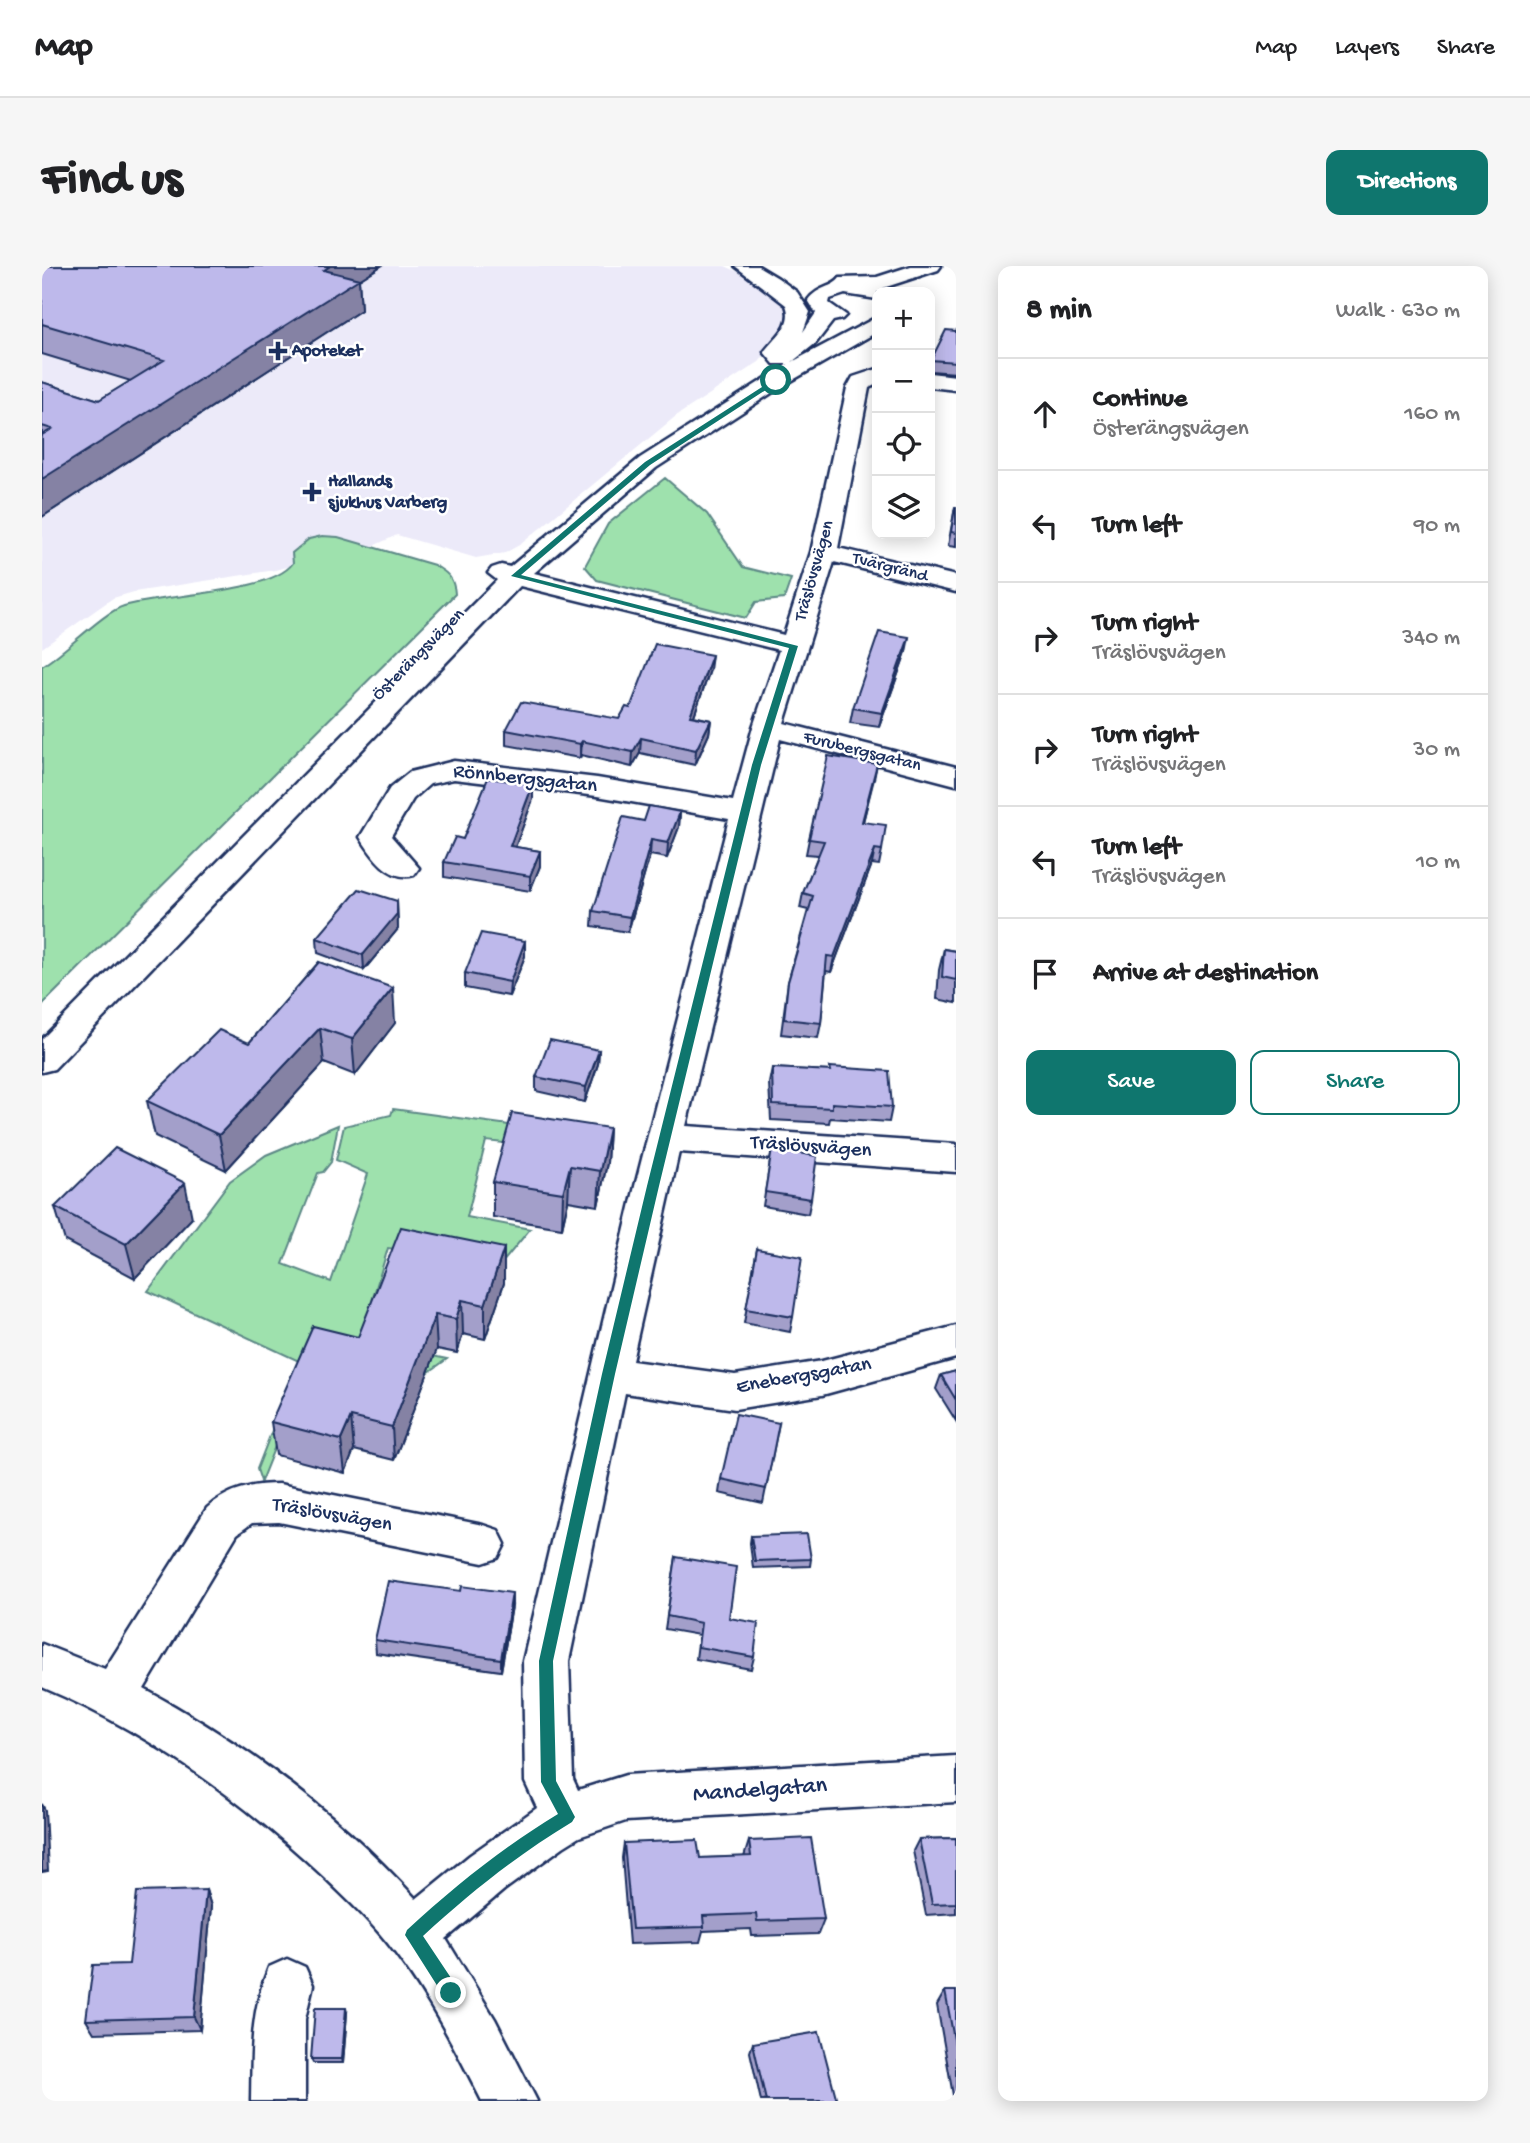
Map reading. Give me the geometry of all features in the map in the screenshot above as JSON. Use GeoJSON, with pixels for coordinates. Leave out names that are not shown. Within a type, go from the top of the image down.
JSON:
{"type":"FeatureCollection","features":[{"type":"Feature","properties":{"kind":"street"},"geometry":{"type":"LineString","coordinates":[[746,266],[801,288],[822,308],[848,318],[872,319]]}},
{"type":"Feature","properties":{"kind":"street"},"geometry":{"type":"LineString","coordinates":[[746,266],[787,293],[795,301],[800,316],[768,375]]}},
{"type":"Feature","properties":{"kind":"street"},"geometry":{"type":"LineString","coordinates":[[772,266],[867,291]]}},
{"type":"Feature","properties":{"kind":"street"},"geometry":{"type":"LineString","coordinates":[[811,276],[879,282],[931,266]]}},
{"type":"Feature","properties":{"kind":"street"},"geometry":{"type":"LineString","coordinates":[[822,308],[819,297],[827,292],[888,289],[911,284],[952,266]]}},
{"type":"Feature","properties":{"kind":"street","name":"Österängsvägen"},"geometry":{"type":"LineString","coordinates":[[768,375],[820,326],[822,308]]}},
{"type":"Feature","properties":{"kind":"street","name":"Österängsvägen"},"geometry":{"type":"LineString","coordinates":[[42,1036],[508,574],[645,453],[768,375],[872,321]]}},
{"type":"Feature","properties":{"kind":"street","name":"Träslövsvägen"},"geometry":{"type":"LineString","coordinates":[[567,1817],[549,1782],[546,1661],[609,1374],[767,727],[824,552],[858,388],[861,382],[872,377]]}},
{"type":"Feature","properties":{"kind":"street"},"geometry":{"type":"LineString","coordinates":[[935,381],[956,383]]}},
{"type":"Feature","properties":{"kind":"street","name":"Tvärgränd"},"geometry":{"type":"LineString","coordinates":[[824,552],[956,584]]}},
{"type":"Feature","properties":{"kind":"street"},"geometry":{"type":"LineString","coordinates":[[508,574],[794,646]]}},
{"type":"Feature","properties":{"kind":"street","name":"Österängsvägen"},"geometry":{"type":"LineString","coordinates":[[42,1060],[508,574]]}},
{"type":"Feature","properties":{"kind":"street","name":"Furubergsgatan"},"geometry":{"type":"LineString","coordinates":[[767,727],[956,776]]}},
{"type":"Feature","properties":{"kind":"street","name":"Rönnbergsgatan"},"geometry":{"type":"LineString","coordinates":[[403,867],[375,837],[401,794],[421,778],[454,770],[597,787],[746,813]]}},
{"type":"Feature","properties":{"kind":"street","name":"Träslövsvägen"},"geometry":{"type":"LineString","coordinates":[[665,1138],[956,1158]]}},
{"type":"Feature","properties":{"kind":"street","name":"Enebergsgatan"},"geometry":{"type":"LineString","coordinates":[[609,1374],[735,1392],[822,1378],[956,1342]]}},
{"type":"Feature","properties":{"kind":"street","name":"Träslövsvägen"},"geometry":{"type":"LineString","coordinates":[[114,1696],[222,1521],[236,1508],[251,1503],[279,1503],[483,1544]]}},
{"type":"Feature","properties":{"kind":"street"},"geometry":{"type":"LineString","coordinates":[[42,1665],[114,1696],[172,1728],[241,1774],[364,1881],[413,1935],[451,1993],[510,2101]]}},
{"type":"Feature","properties":{"kind":"street","name":"Mandelgatan"},"geometry":{"type":"LineString","coordinates":[[567,1817],[626,1798],[956,1779]]}},
{"type":"Feature","properties":{"kind":"street"},"geometry":{"type":"LineString","coordinates":[[413,1935],[471,1882],[522,1844],[567,1817]]}},
{"type":"Feature","properties":{"kind":"street"},"geometry":{"type":"LineString","coordinates":[[278,2101],[279,2019],[287,1984]]}},
{"type":"Feature","properties":{"kind":"shaded area","name":"Hallands sjukhus Varberg"},"geometry":{"type":"Polygon","coordinates":[[[42,266],[725,266],[783,295],[793,320],[759,362],[676,416],[521,544],[505,553],[476,558],[397,535],[373,546],[275,570],[134,592],[113,598],[42,648],[42,266]]]}},
{"type":"Feature","properties":{"kind":"green space"},"geometry":{"type":"Polygon","coordinates":[[[665,478],[707,514],[743,567],[791,579],[784,599],[756,602],[746,618],[597,580],[585,566],[608,524],[665,478]]]}},
{"type":"Feature","properties":{"kind":"green space"},"geometry":{"type":"Polygon","coordinates":[[[338,537],[434,565],[449,576],[455,594],[42,1005],[42,666],[115,610],[142,602],[215,592],[263,581],[281,573],[293,563],[292,553],[309,539],[338,537]]]}},
{"type":"Feature","properties":{"kind":"green space"},"geometry":{"type":"Polygon","coordinates":[[[393,1109],[595,1137],[579,1151],[486,1141],[467,1217],[530,1229],[503,1262],[388,1248],[360,1341],[447,1359],[429,1372],[313,1351],[261,1481],[257,1469],[299,1361],[148,1291],[230,1181],[266,1155],[338,1125],[331,1162],[323,1172],[318,1173],[283,1264],[331,1282],[368,1174],[336,1160],[344,1126],[391,1115],[393,1109]]]}},
{"type":"Feature","properties":{"kind":"building"},"geometry":{"type":"Polygon","coordinates":[[[42,266],[330,266],[324,270],[359,279],[42,479],[42,435],[52,429],[42,426],[42,382],[99,400],[164,360],[42,324],[42,266]]]}},
{"type":"Feature","properties":{"kind":"building"},"geometry":{"type":"Polygon","coordinates":[[[946,330],[956,331],[956,362],[935,360],[935,352],[946,330]]]}},
{"type":"Feature","properties":{"kind":"building"},"geometry":{"type":"Polygon","coordinates":[[[956,507],[956,533],[951,532],[956,507]]]}},
{"type":"Feature","properties":{"kind":"building"},"geometry":{"type":"Polygon","coordinates":[[[879,632],[909,637],[882,713],[853,708],[879,632]]]}},
{"type":"Feature","properties":{"kind":"building"},"geometry":{"type":"Polygon","coordinates":[[[655,644],[712,655],[690,716],[711,720],[696,750],[641,738],[633,752],[582,741],[580,744],[506,730],[521,702],[619,719],[626,707],[630,708],[655,644]]]}},
{"type":"Feature","properties":{"kind":"building"},"geometry":{"type":"Polygon","coordinates":[[[828,756],[877,764],[862,822],[886,825],[882,850],[875,849],[834,957],[827,956],[821,1023],[784,1019],[788,982],[813,896],[803,893],[824,841],[809,839],[828,756]]]}},
{"type":"Feature","properties":{"kind":"building"},"geometry":{"type":"Polygon","coordinates":[[[488,778],[533,784],[510,846],[540,851],[530,876],[444,862],[455,837],[463,839],[488,778]]]}},
{"type":"Feature","properties":{"kind":"building"},"geometry":{"type":"Polygon","coordinates":[[[649,806],[680,812],[668,843],[651,840],[630,917],[593,911],[623,817],[644,821],[649,806]]]}},
{"type":"Feature","properties":{"kind":"building"},"geometry":{"type":"Polygon","coordinates":[[[359,889],[397,901],[397,914],[363,955],[317,938],[359,889]]]}},
{"type":"Feature","properties":{"kind":"building"},"geometry":{"type":"Polygon","coordinates":[[[481,933],[525,941],[510,982],[465,973],[481,933]]]}},
{"type":"Feature","properties":{"kind":"building"},"geometry":{"type":"Polygon","coordinates":[[[944,949],[956,951],[956,980],[942,977],[944,949]]]}},
{"type":"Feature","properties":{"kind":"building"},"geometry":{"type":"Polygon","coordinates":[[[319,962],[393,988],[352,1039],[320,1028],[219,1135],[147,1101],[219,1030],[249,1043],[319,962]]]}},
{"type":"Feature","properties":{"kind":"building"},"geometry":{"type":"Polygon","coordinates":[[[550,1040],[599,1050],[586,1087],[536,1077],[550,1040]]]}},
{"type":"Feature","properties":{"kind":"building"},"geometry":{"type":"Polygon","coordinates":[[[830,1067],[889,1071],[892,1107],[832,1103],[832,1108],[773,1105],[772,1068],[831,1071],[830,1067]]]}},
{"type":"Feature","properties":{"kind":"building"},"geometry":{"type":"Polygon","coordinates":[[[512,1113],[609,1128],[600,1171],[570,1166],[563,1193],[493,1182],[512,1113]]]}},
{"type":"Feature","properties":{"kind":"building"},"geometry":{"type":"Polygon","coordinates":[[[115,1148],[185,1183],[126,1244],[55,1207],[115,1148]]]}},
{"type":"Feature","properties":{"kind":"building"},"geometry":{"type":"Polygon","coordinates":[[[772,1149],[817,1156],[811,1199],[765,1192],[772,1149]]]}},
{"type":"Feature","properties":{"kind":"building"},"geometry":{"type":"Polygon","coordinates":[[[401,1227],[504,1248],[485,1305],[462,1300],[456,1319],[435,1315],[392,1427],[351,1417],[341,1440],[271,1422],[313,1326],[358,1337],[401,1227]]]}},
{"type":"Feature","properties":{"kind":"building"},"geometry":{"type":"Polygon","coordinates":[[[757,1249],[802,1257],[793,1317],[746,1309],[757,1249]]]}},
{"type":"Feature","properties":{"kind":"building"},"geometry":{"type":"Polygon","coordinates":[[[956,1371],[956,1400],[941,1375],[956,1371]]]}},
{"type":"Feature","properties":{"kind":"building"},"geometry":{"type":"Polygon","coordinates":[[[736,1414],[779,1423],[766,1489],[721,1479],[736,1414]]]}},
{"type":"Feature","properties":{"kind":"building"},"geometry":{"type":"Polygon","coordinates":[[[807,1534],[811,1559],[755,1561],[751,1536],[807,1534]]]}},
{"type":"Feature","properties":{"kind":"building"},"geometry":{"type":"Polygon","coordinates":[[[676,1557],[736,1567],[729,1618],[758,1623],[754,1657],[698,1647],[701,1623],[667,1616],[676,1557]]]}},
{"type":"Feature","properties":{"kind":"building"},"geometry":{"type":"Polygon","coordinates":[[[388,1581],[461,1591],[462,1586],[512,1593],[501,1659],[375,1640],[388,1581]]]}},
{"type":"Feature","properties":{"kind":"building"},"geometry":{"type":"Polygon","coordinates":[[[811,1838],[824,1919],[757,1921],[756,1914],[703,1916],[704,1927],[632,1929],[624,1843],[697,1840],[700,1858],[751,1856],[749,1841],[811,1838]]]}},
{"type":"Feature","properties":{"kind":"building"},"geometry":{"type":"Polygon","coordinates":[[[956,1838],[956,1903],[932,1904],[919,1839],[956,1838]]]}},
{"type":"Feature","properties":{"kind":"building"},"geometry":{"type":"Polygon","coordinates":[[[206,1890],[194,2017],[86,2020],[93,1965],[129,1964],[137,1892],[206,1890]]]}},
{"type":"Feature","properties":{"kind":"building"},"geometry":{"type":"Polygon","coordinates":[[[945,1991],[956,1991],[956,2050],[945,1991]]]}},
{"type":"Feature","properties":{"kind":"building"},"geometry":{"type":"Polygon","coordinates":[[[315,2008],[346,2008],[342,2059],[311,2059],[315,2008]]]}},
{"type":"Feature","properties":{"kind":"building"},"geometry":{"type":"Polygon","coordinates":[[[819,2032],[837,2101],[766,2101],[753,2043],[819,2032]]]}},
{"type":"Feature","properties":{"kind":"place","name":"Apoteket"},"geometry":{"type":"Point","coordinates":[278,351]}},
{"type":"Feature","properties":{"kind":"place","name":"Hallands sjukhus Varberg"},"geometry":{"type":"Point","coordinates":[312,492]}},
{"type":"Feature","properties":{"kind":"route"},"geometry":{"type":"LineString","coordinates":[[451,1993],[413,1935],[471,1882],[522,1844],[567,1817],[549,1782],[546,1661],[653,1186],[757,765],[794,646],[515,576],[648,463],[776,380]]}}]}
